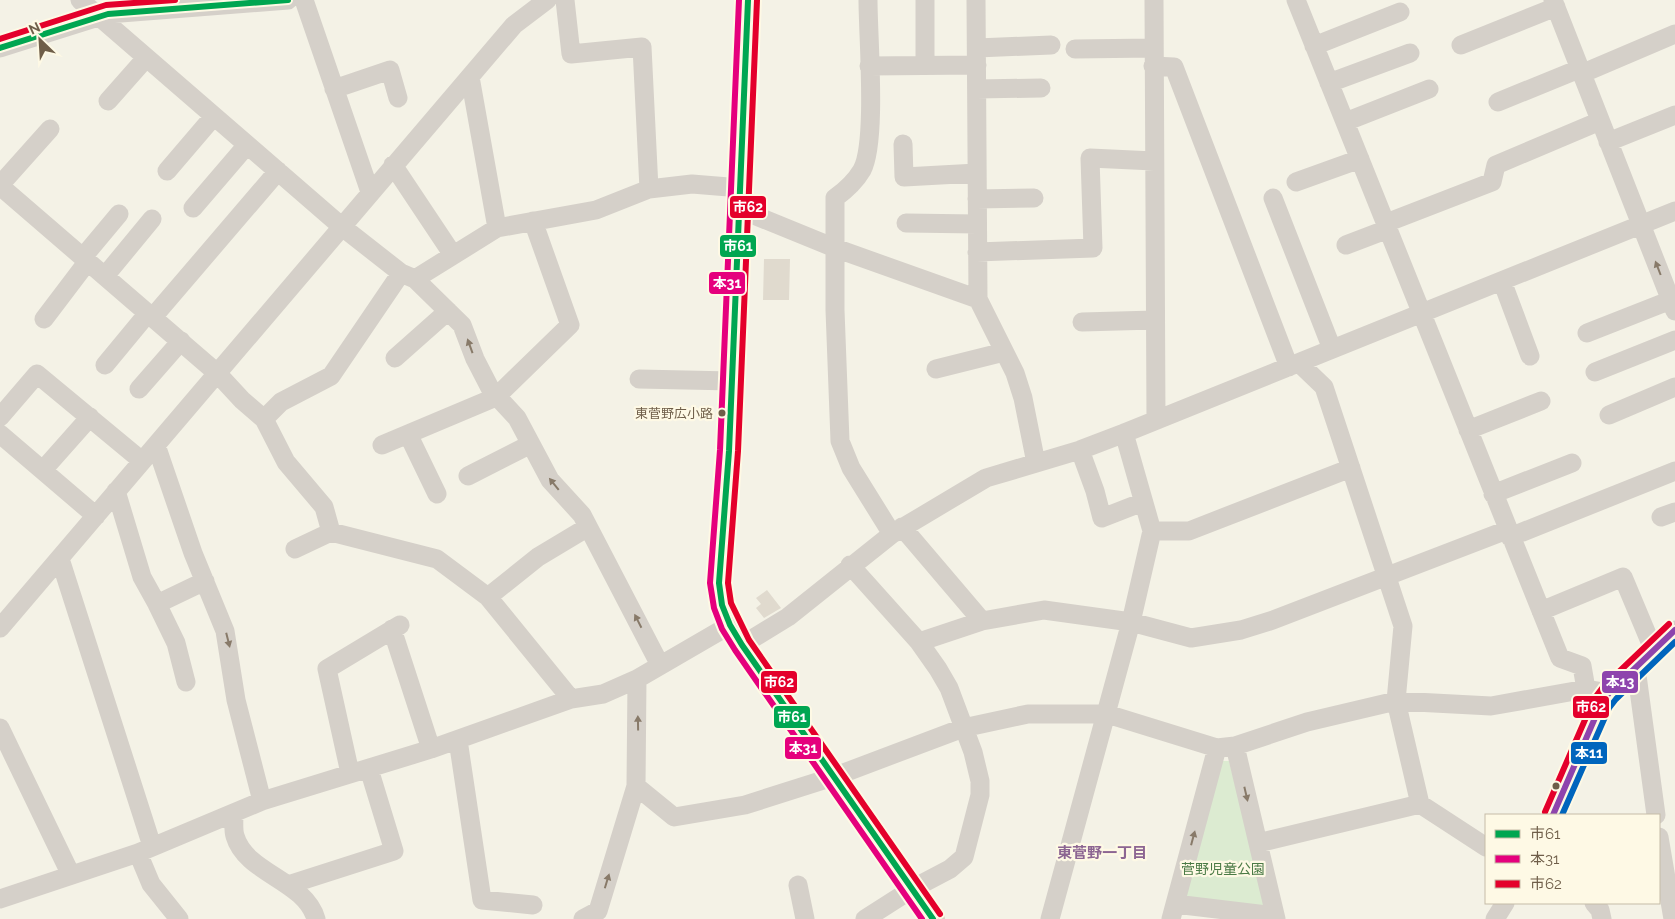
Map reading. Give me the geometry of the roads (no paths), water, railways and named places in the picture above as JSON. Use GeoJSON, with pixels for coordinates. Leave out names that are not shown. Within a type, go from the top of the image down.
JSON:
{"type":"FeatureCollection","features":[{"type":"Feature","properties":{"kind":"main road"},"geometry":{"type":"LineString","coordinates":[[748,0],[732,381],[719,583],[722,605],[736,635],[933,919]]}},
{"type":"Feature","properties":{"kind":"street"},"geometry":{"type":"LineString","coordinates":[[80,0],[103,10],[146,58],[341,226],[408,276],[462,325],[475,359],[496,397],[517,418],[550,480],[582,515],[660,665]]}},
{"type":"Feature","properties":{"kind":"street"},"geometry":{"type":"LineString","coordinates":[[0,48],[103,10],[288,0]]}},
{"type":"Feature","properties":{"kind":"street"},"geometry":{"type":"LineString","coordinates":[[304,0],[370,192]]}},
{"type":"Feature","properties":{"kind":"street"},"geometry":{"type":"LineString","coordinates":[[0,628],[514,25],[547,0]]}},
{"type":"Feature","properties":{"kind":"street"},"geometry":{"type":"LineString","coordinates":[[565,0],[571,54],[642,47],[649,189]]}},
{"type":"Feature","properties":{"kind":"street"},"geometry":{"type":"LineString","coordinates":[[868,0],[869,144],[862,169],[848,189],[835,198],[835,310],[840,441],[851,468],[897,531],[982,621]]}},
{"type":"Feature","properties":{"kind":"street"},"geometry":{"type":"LineString","coordinates":[[925,0],[925,66]]}},
{"type":"Feature","properties":{"kind":"street"},"geometry":{"type":"LineString","coordinates":[[976,0],[978,299],[1004,352],[1023,398],[1036,463]]}},
{"type":"Feature","properties":{"kind":"street"},"geometry":{"type":"LineString","coordinates":[[1154,0],[1156,420]]}},
{"type":"Feature","properties":{"kind":"street"},"geometry":{"type":"LineString","coordinates":[[1296,0],[1508,533],[1560,658],[1582,666],[1586,689]]}},
{"type":"Feature","properties":{"kind":"street"},"geometry":{"type":"LineString","coordinates":[[1461,45],[1554,4],[1673,305],[1587,333]]}},
{"type":"Feature","properties":{"kind":"street"},"geometry":{"type":"LineString","coordinates":[[1314,46],[1400,12]]}},
{"type":"Feature","properties":{"kind":"street"},"geometry":{"type":"LineString","coordinates":[[1498,102],[1675,34]]}},
{"type":"Feature","properties":{"kind":"street"},"geometry":{"type":"LineString","coordinates":[[869,66],[925,66],[1051,45]]}},
{"type":"Feature","properties":{"kind":"street"},"geometry":{"type":"LineString","coordinates":[[1075,49],[1153,57],[1174,67],[1294,365],[1324,387],[1403,626],[1396,701],[1420,804],[1485,846]]}},
{"type":"Feature","properties":{"kind":"street"},"geometry":{"type":"LineString","coordinates":[[1329,83],[1410,53]]}},
{"type":"Feature","properties":{"kind":"street"},"geometry":{"type":"LineString","coordinates":[[108,101],[146,58]]}},
{"type":"Feature","properties":{"kind":"street"},"geometry":{"type":"LineString","coordinates":[[334,88],[390,70],[398,98]]}},
{"type":"Feature","properties":{"kind":"street"},"geometry":{"type":"LineString","coordinates":[[470,76],[497,228]]}},
{"type":"Feature","properties":{"kind":"street"},"geometry":{"type":"LineString","coordinates":[[977,89],[1041,88]]}},
{"type":"Feature","properties":{"kind":"street"},"geometry":{"type":"LineString","coordinates":[[1347,126],[1427,95]]}},
{"type":"Feature","properties":{"kind":"street"},"geometry":{"type":"LineString","coordinates":[[167,172],[214,116]]}},
{"type":"Feature","properties":{"kind":"street"},"geometry":{"type":"LineString","coordinates":[[1608,142],[1675,116]]}},
{"type":"Feature","properties":{"kind":"street"},"geometry":{"type":"LineString","coordinates":[[1346,245],[1492,182],[1496,165],[1600,121]]}},
{"type":"Feature","properties":{"kind":"street"},"geometry":{"type":"LineString","coordinates":[[50,129],[0,185],[217,373],[242,400],[264,418],[286,462],[324,508],[331,532]]}},
{"type":"Feature","properties":{"kind":"street"},"geometry":{"type":"LineString","coordinates":[[903,144],[904,177],[977,173]]}},
{"type":"Feature","properties":{"kind":"street"},"geometry":{"type":"LineString","coordinates":[[193,208],[247,145]]}},
{"type":"Feature","properties":{"kind":"street"},"geometry":{"type":"LineString","coordinates":[[978,252],[1093,248],[1090,158],[1154,161]]}},
{"type":"Feature","properties":{"kind":"street"},"geometry":{"type":"LineString","coordinates":[[1296,182],[1360,159]]}},
{"type":"Feature","properties":{"kind":"street"},"geometry":{"type":"LineString","coordinates":[[393,165],[453,255]]}},
{"type":"Feature","properties":{"kind":"street"},"geometry":{"type":"LineString","coordinates":[[105,365],[278,171]]}},
{"type":"Feature","properties":{"kind":"street"},"geometry":{"type":"LineString","coordinates":[[264,418],[281,402],[331,376],[408,276],[453,255],[497,228],[596,210],[649,189],[692,184],[740,198],[835,248],[978,299]]}},
{"type":"Feature","properties":{"kind":"street"},"geometry":{"type":"LineString","coordinates":[[977,199],[1034,198]]}},
{"type":"Feature","properties":{"kind":"street"},"geometry":{"type":"LineString","coordinates":[[1273,198],[1332,349]]}},
{"type":"Feature","properties":{"kind":"street"},"geometry":{"type":"LineString","coordinates":[[0,900],[145,850],[262,801],[431,749],[571,699],[603,694],[637,679],[660,665],[788,616],[897,531],[986,478],[1080,450],[1124,433],[1675,211]]}},
{"type":"Feature","properties":{"kind":"street"},"geometry":{"type":"LineString","coordinates":[[44,319],[119,214]]}},
{"type":"Feature","properties":{"kind":"street"},"geometry":{"type":"LineString","coordinates":[[105,276],[152,219]]}},
{"type":"Feature","properties":{"kind":"street"},"geometry":{"type":"LineString","coordinates":[[382,445],[496,397],[570,325],[533,222]]}},
{"type":"Feature","properties":{"kind":"street"},"geometry":{"type":"LineString","coordinates":[[906,223],[978,224]]}},
{"type":"Feature","properties":{"kind":"street"},"geometry":{"type":"LineString","coordinates":[[1502,281],[1530,356]]}},
{"type":"Feature","properties":{"kind":"street"},"geometry":{"type":"LineString","coordinates":[[395,358],[448,311]]}},
{"type":"Feature","properties":{"kind":"street"},"geometry":{"type":"LineString","coordinates":[[1082,322],[1156,320]]}},
{"type":"Feature","properties":{"kind":"street"},"geometry":{"type":"LineString","coordinates":[[1595,372],[1675,340]]}},
{"type":"Feature","properties":{"kind":"street"},"geometry":{"type":"LineString","coordinates":[[139,389],[181,342]]}},
{"type":"Feature","properties":{"kind":"street"},"geometry":{"type":"LineString","coordinates":[[936,368],[1004,352]]}},
{"type":"Feature","properties":{"kind":"street"},"geometry":{"type":"LineString","coordinates":[[0,417],[37,374],[142,461]]}},
{"type":"Feature","properties":{"kind":"street"},"geometry":{"type":"LineString","coordinates":[[639,379],[732,381]]}},
{"type":"Feature","properties":{"kind":"street"},"geometry":{"type":"LineString","coordinates":[[1609,415],[1675,387]]}},
{"type":"Feature","properties":{"kind":"street"},"geometry":{"type":"LineString","coordinates":[[1468,430],[1541,401]]}},
{"type":"Feature","properties":{"kind":"street"},"geometry":{"type":"LineString","coordinates":[[43,470],[90,417]]}},
{"type":"Feature","properties":{"kind":"street"},"geometry":{"type":"LineString","coordinates":[[1050,919],[1107,714],[1152,531],[1124,433]]}},
{"type":"Feature","properties":{"kind":"street"},"geometry":{"type":"LineString","coordinates":[[0,434],[96,516]]}},
{"type":"Feature","properties":{"kind":"street"},"geometry":{"type":"LineString","coordinates":[[408,434],[437,494]]}},
{"type":"Feature","properties":{"kind":"street"},"geometry":{"type":"LineString","coordinates":[[156,444],[193,553],[230,648],[230,668],[236,700],[262,801]]}},
{"type":"Feature","properties":{"kind":"street"},"geometry":{"type":"LineString","coordinates":[[468,476],[531,444]]}},
{"type":"Feature","properties":{"kind":"street"},"geometry":{"type":"LineString","coordinates":[[1080,450],[1095,491],[1102,518],[1143,502]]}},
{"type":"Feature","properties":{"kind":"street"},"geometry":{"type":"LineString","coordinates":[[1493,494],[1572,463]]}},
{"type":"Feature","properties":{"kind":"street"},"geometry":{"type":"LineString","coordinates":[[1152,531],[1190,531],[1350,468]]}},
{"type":"Feature","properties":{"kind":"street"},"geometry":{"type":"LineString","coordinates":[[919,642],[982,621],[1044,610],[1131,622],[1191,638],[1242,630],[1273,620],[1386,575],[1508,533],[1675,471]]}},
{"type":"Feature","properties":{"kind":"street"},"geometry":{"type":"LineString","coordinates":[[116,491],[142,577],[176,643],[186,682]]}},
{"type":"Feature","properties":{"kind":"street"},"geometry":{"type":"LineString","coordinates":[[488,597],[538,557],[588,526]]}},
{"type":"Feature","properties":{"kind":"street"},"geometry":{"type":"LineString","coordinates":[[295,549],[331,532],[437,559],[488,597],[571,699]]}},
{"type":"Feature","properties":{"kind":"street"},"geometry":{"type":"LineString","coordinates":[[60,559],[145,850],[151,884],[180,919]]}},
{"type":"Feature","properties":{"kind":"street"},"geometry":{"type":"LineString","coordinates":[[850,566],[919,642],[938,669],[949,688],[973,752],[980,781],[980,796],[964,857],[950,870],[912,889],[865,919]]}},
{"type":"Feature","properties":{"kind":"street"},"geometry":{"type":"LineString","coordinates":[[1541,611],[1623,577],[1654,651]]}},
{"type":"Feature","properties":{"kind":"street"},"geometry":{"type":"LineString","coordinates":[[157,604],[208,588]]}},
{"type":"Feature","properties":{"kind":"street"},"geometry":{"type":"LineString","coordinates":[[350,773],[327,670],[396,627],[431,749]]}},
{"type":"Feature","properties":{"kind":"street"},"geometry":{"type":"LineString","coordinates":[[1554,814],[1594,719],[1610,693],[1675,630]]}},
{"type":"Feature","properties":{"kind":"street"},"geometry":{"type":"LineString","coordinates":[[1636,668],[1656,814]]}},
{"type":"Feature","properties":{"kind":"street"},"geometry":{"type":"LineString","coordinates":[[583,919],[598,911],[636,786],[637,679]]}},
{"type":"Feature","properties":{"kind":"street"},"geometry":{"type":"LineString","coordinates":[[636,786],[674,817],[745,805],[833,777],[963,728],[1028,714],[1107,714],[1226,747],[1307,722],[1396,701],[1491,706],[1586,689],[1610,693]]}},
{"type":"Feature","properties":{"kind":"street"},"geometry":{"type":"LineString","coordinates":[[0,728],[71,875]]}},
{"type":"Feature","properties":{"kind":"street"},"geometry":{"type":"LineString","coordinates":[[458,740],[482,900],[533,905]]}},
{"type":"Feature","properties":{"kind":"street"},"geometry":{"type":"LineString","coordinates":[[1226,747],[1258,843],[1275,917],[1173,911],[1226,747]]}},
{"type":"Feature","properties":{"kind":"street"},"geometry":{"type":"LineString","coordinates":[[288,884],[394,851],[370,769]]}},
{"type":"Feature","properties":{"kind":"street"},"geometry":{"type":"LineString","coordinates":[[1258,843],[1420,804]]}},
{"type":"Feature","properties":{"kind":"street"},"geometry":{"type":"LineString","coordinates":[[234,813],[235,837],[250,860],[288,884],[309,904],[316,919]]}},
{"type":"Feature","properties":{"kind":"street"},"geometry":{"type":"LineString","coordinates":[[1660,843],[1673,919]]}},
{"type":"Feature","properties":{"kind":"street"},"geometry":{"type":"LineString","coordinates":[[798,884],[805,919]]}},
{"type":"Feature","properties":{"kind":"street"},"geometry":{"type":"LineString","coordinates":[[1495,919],[1504,904]]}},
{"type":"Feature","properties":{"kind":"street"},"geometry":{"type":"LineString","coordinates":[[1595,904],[1600,910],[1602,919]]}},
{"type":"Feature","properties":{"kind":"place","name":"東菅野広小路"},"geometry":{"type":"Point","coordinates":[722,413]}},
{"type":"Feature","properties":{"kind":"district","name":"東菅野一丁目"},"geometry":{"type":"Point","coordinates":[1102,853]}},
{"type":"Feature","properties":{"kind":"park label","name":"菅野児童公園"},"geometry":{"type":"Point","coordinates":[1223,869]}}]}
